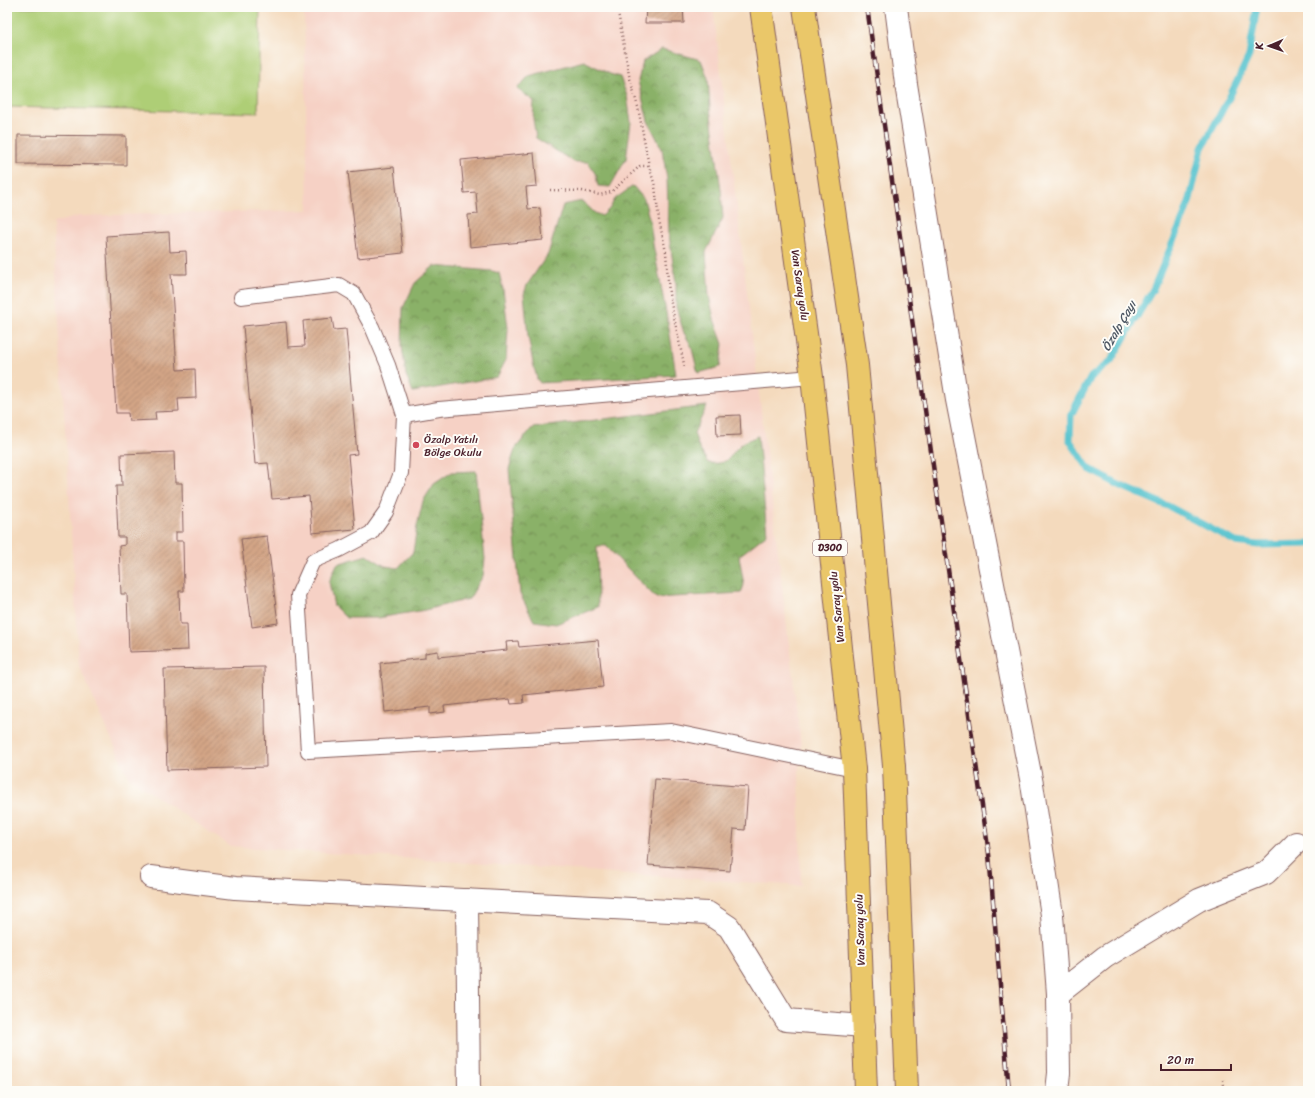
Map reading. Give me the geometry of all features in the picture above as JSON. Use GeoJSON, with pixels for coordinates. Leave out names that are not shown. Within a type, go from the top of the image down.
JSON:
{"type":"FeatureCollection","features":[{"type":"Feature","properties":{"kind":"highway","name":"Van Saray yolu"},"geometry":{"type":"LineString","coordinates":[[761,7],[812,376],[854,769],[866,1091]]}},
{"type":"Feature","properties":{"kind":"highway"},"geometry":{"type":"LineString","coordinates":[[804,7],[857,365],[894,766],[907,1091]]}},
{"type":"Feature","properties":{"kind":"street"},"geometry":{"type":"LineString","coordinates":[[896,7],[908,100],[957,400],[1032,784],[1052,915],[1058,994],[1059,1073],[1057,1091]]}},
{"type":"Feature","properties":{"kind":"street"},"geometry":{"type":"LineString","coordinates":[[1058,994],[1105,957],[1199,900],[1266,873],[1296,843]]}},
{"type":"Feature","properties":{"kind":"street"},"geometry":{"type":"LineString","coordinates":[[151,877],[235,888],[708,913],[729,927],[786,1020],[864,1026]]}},
{"type":"Feature","properties":{"kind":"street"},"geometry":{"type":"LineString","coordinates":[[467,900],[469,1091]]}},
{"type":"Feature","properties":{"kind":"lane"},"geometry":{"type":"LineString","coordinates":[[241,297],[339,285],[354,294],[372,327],[388,364],[404,414],[401,473],[386,512],[371,533],[339,550],[313,561],[298,594],[308,751],[671,731],[854,769]]}},
{"type":"Feature","properties":{"kind":"lane"},"geometry":{"type":"LineString","coordinates":[[404,414],[439,409],[812,376]]}},
{"type":"Feature","properties":{"kind":"path"},"geometry":{"type":"LineString","coordinates":[[618,12],[629,75],[639,114],[649,166],[655,186],[666,252],[669,294],[689,387]]}},
{"type":"Feature","properties":{"kind":"path"},"geometry":{"type":"LineString","coordinates":[[550,190],[582,191],[600,195],[611,192],[640,166],[649,166]]}},
{"type":"Feature","properties":{"kind":"path"},"geometry":{"type":"LineString","coordinates":[[1224,1080],[1225,1091]]}},
{"type":"Feature","properties":{"kind":"shaded area","name":"Özalp Yatılı Bölge Okulu"},"geometry":{"type":"Polygon","coordinates":[[[304,7],[713,7],[801,745],[799,771],[801,886],[230,846],[129,778],[79,666],[53,223],[79,216],[308,210],[304,7]]]}},
{"type":"Feature","properties":{"kind":"green space"},"geometry":{"type":"Polygon","coordinates":[[[7,7],[260,7],[258,113],[7,107],[7,7]]]}},
{"type":"Feature","properties":{"kind":"green space"},"geometry":{"type":"Polygon","coordinates":[[[662,49],[701,60],[708,78],[710,108],[721,190],[723,218],[706,252],[709,296],[714,319],[723,344],[720,367],[698,373],[691,345],[684,333],[676,307],[676,284],[669,235],[667,179],[662,149],[648,121],[638,81],[643,61],[662,49]]]}},
{"type":"Feature","properties":{"kind":"green space"},"geometry":{"type":"Polygon","coordinates":[[[584,61],[610,74],[620,77],[627,96],[631,122],[626,159],[610,187],[598,186],[596,175],[588,162],[574,162],[536,138],[533,119],[534,101],[517,89],[529,76],[584,61]]]}},
{"type":"Feature","properties":{"kind":"green space"},"geometry":{"type":"Polygon","coordinates":[[[633,186],[644,199],[650,222],[676,375],[540,383],[537,379],[528,336],[524,294],[527,285],[548,254],[563,205],[582,201],[595,213],[602,216],[610,208],[615,199],[633,186]]]}},
{"type":"Feature","properties":{"kind":"green space"},"geometry":{"type":"Polygon","coordinates":[[[434,266],[492,271],[499,273],[503,289],[508,328],[506,360],[497,377],[413,392],[406,375],[402,346],[403,308],[415,283],[434,266]]]}},
{"type":"Feature","properties":{"kind":"green space"},"geometry":{"type":"Polygon","coordinates":[[[707,406],[694,433],[699,448],[708,463],[722,462],[726,460],[744,442],[758,436],[767,534],[739,556],[744,585],[741,593],[656,598],[606,546],[597,546],[598,607],[556,624],[534,621],[520,594],[509,469],[515,449],[532,428],[707,406]]]}},
{"type":"Feature","properties":{"kind":"green space"},"geometry":{"type":"Polygon","coordinates":[[[476,471],[485,559],[483,576],[469,599],[425,610],[378,618],[346,618],[334,606],[329,582],[337,564],[367,555],[385,566],[398,568],[413,552],[423,501],[434,484],[452,472],[476,471]]]}},
{"type":"Feature","properties":{"kind":"building"},"geometry":{"type":"Polygon","coordinates":[[[646,7],[683,7],[684,23],[645,23],[646,7]]]}},
{"type":"Feature","properties":{"kind":"building"},"geometry":{"type":"Polygon","coordinates":[[[18,135],[126,136],[126,165],[18,164],[18,135]]]}},
{"type":"Feature","properties":{"kind":"building"},"geometry":{"type":"Polygon","coordinates":[[[7,144],[9,144],[10,185],[7,185],[7,144]]]}},
{"type":"Feature","properties":{"kind":"building"},"geometry":{"type":"Polygon","coordinates":[[[534,153],[537,186],[526,187],[528,209],[540,208],[543,240],[470,247],[468,215],[478,214],[476,192],[464,193],[461,160],[534,153]]]}},
{"type":"Feature","properties":{"kind":"building"},"geometry":{"type":"Polygon","coordinates":[[[394,167],[403,253],[358,258],[348,172],[394,167]]]}},
{"type":"Feature","properties":{"kind":"building"},"geometry":{"type":"Polygon","coordinates":[[[169,232],[170,252],[186,251],[187,274],[171,274],[177,370],[195,369],[196,398],[178,399],[179,411],[155,412],[156,420],[129,421],[128,413],[116,413],[106,236],[169,232]]]}},
{"type":"Feature","properties":{"kind":"building"},"geometry":{"type":"Polygon","coordinates":[[[332,318],[334,330],[346,329],[357,454],[348,455],[355,529],[312,533],[309,496],[272,499],[268,463],[255,464],[243,326],[286,322],[288,347],[305,346],[303,321],[332,318]]]}},
{"type":"Feature","properties":{"kind":"building"},"geometry":{"type":"Polygon","coordinates":[[[740,415],[741,435],[717,436],[716,416],[740,415]]]}},
{"type":"Feature","properties":{"kind":"building"},"geometry":{"type":"Polygon","coordinates":[[[174,452],[175,483],[182,483],[183,532],[176,532],[176,541],[183,541],[184,591],[179,591],[180,624],[187,624],[188,650],[129,652],[127,594],[121,594],[119,546],[125,545],[125,537],[118,537],[116,486],[122,486],[121,454],[174,452]]]}},
{"type":"Feature","properties":{"kind":"building"},"geometry":{"type":"Polygon","coordinates":[[[267,536],[278,623],[252,627],[241,539],[267,536]]]}},
{"type":"Feature","properties":{"kind":"building"},"geometry":{"type":"Polygon","coordinates":[[[598,640],[603,687],[523,695],[524,703],[511,704],[510,699],[444,706],[445,712],[430,714],[430,707],[385,712],[380,663],[425,658],[425,653],[438,651],[438,657],[507,650],[506,642],[518,641],[519,647],[598,640]]]}},
{"type":"Feature","properties":{"kind":"building"},"geometry":{"type":"Polygon","coordinates":[[[264,667],[266,767],[167,770],[164,669],[264,667]]]}},
{"type":"Feature","properties":{"kind":"building"},"geometry":{"type":"Polygon","coordinates":[[[655,779],[748,787],[745,830],[734,829],[730,871],[648,865],[655,779]]]}},
{"type":"Feature","properties":{"kind":"waterway","name":"Özalp Çayı"},"geometry":{"type":"LineString","coordinates":[[1257,7],[1249,56],[1230,96],[1202,148],[1190,199],[1153,289],[1111,361],[1091,377],[1071,415],[1070,441],[1089,469],[1119,485],[1170,507],[1236,542],[1258,545],[1308,544]]}},
{"type":"Feature","properties":{"kind":"railway"},"geometry":{"type":"LineString","coordinates":[[867,7],[989,854],[1009,1091]]}},
{"type":"Feature","properties":{"kind":"place","name":"Özalp Yatılı Bölge Okulu"},"geometry":{"type":"Point","coordinates":[416,445]}}]}
